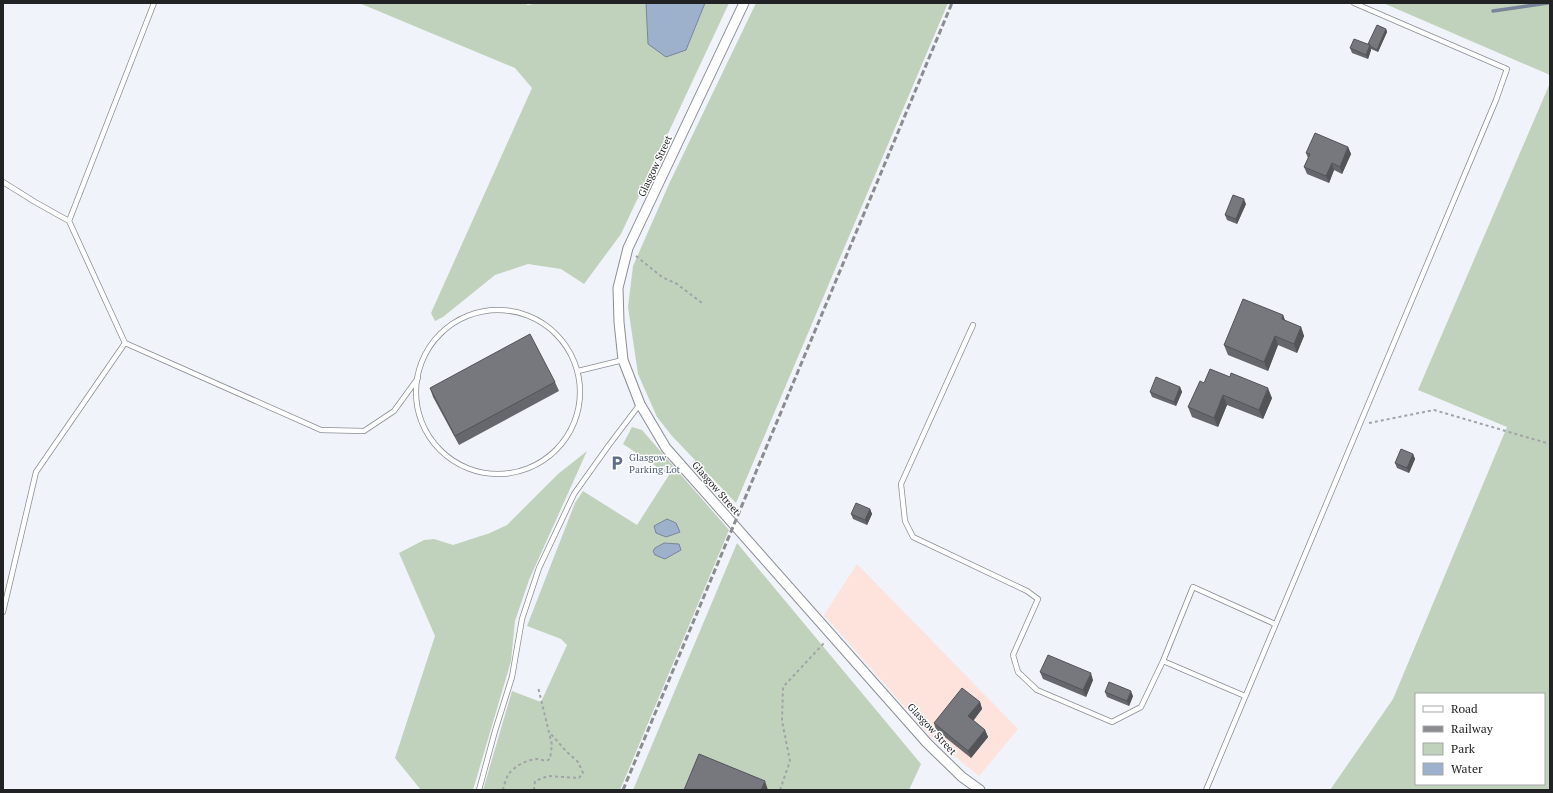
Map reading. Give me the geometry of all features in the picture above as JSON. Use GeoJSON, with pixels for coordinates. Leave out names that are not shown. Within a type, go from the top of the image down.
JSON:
{"type":"FeatureCollection","features":[{"type":"Feature","properties":{"kind":"street","name":"Glasgow Street"},"geometry":{"type":"LineString","coordinates":[[744,3],[628,248],[618,288],[619,322],[623,360],[640,404],[666,448],[927,743],[962,776],[980,790]]}},
{"type":"Feature","properties":{"kind":"lane"},"geometry":{"type":"LineString","coordinates":[[69,220],[154,3]]}},
{"type":"Feature","properties":{"kind":"lane"},"geometry":{"type":"LineString","coordinates":[[1206,790],[1496,100],[1507,69],[1354,3]]}},
{"type":"Feature","properties":{"kind":"lane"},"geometry":{"type":"LineString","coordinates":[[3,182],[69,220],[125,343],[321,430],[364,431],[394,411],[418,378]]}},
{"type":"Feature","properties":{"kind":"lane"},"geometry":{"type":"LineString","coordinates":[[482,310],[510,310],[537,318],[560,336],[575,360],[578,371],[581,388],[578,413],[568,437],[550,456],[528,469],[502,474],[476,472],[452,461],[433,444],[420,421],[415,393],[420,365],[434,340],[455,321],[482,310]]}},
{"type":"Feature","properties":{"kind":"lane"},"geometry":{"type":"LineString","coordinates":[[973,325],[901,484],[905,521],[913,537],[1028,591],[1038,599],[1012,655],[1018,672],[1037,690],[1112,722],[1142,707],[1193,588],[1275,624]]}},
{"type":"Feature","properties":{"kind":"lane"},"geometry":{"type":"LineString","coordinates":[[3,612],[36,472],[125,343]]}},
{"type":"Feature","properties":{"kind":"lane"},"geometry":{"type":"LineString","coordinates":[[578,371],[623,360]]}},
{"type":"Feature","properties":{"kind":"lane"},"geometry":{"type":"LineString","coordinates":[[479,790],[512,677],[522,619],[540,568],[574,494],[640,404]]}},
{"type":"Feature","properties":{"kind":"lane"},"geometry":{"type":"LineString","coordinates":[[1163,661],[1245,696]]}},
{"type":"Feature","properties":{"kind":"path"},"geometry":{"type":"LineString","coordinates":[[628,248],[662,277],[677,284],[702,303]]}},
{"type":"Feature","properties":{"kind":"path"},"geometry":{"type":"LineString","coordinates":[[1359,425],[1434,410],[1550,444]]}},
{"type":"Feature","properties":{"kind":"path"},"geometry":{"type":"LineString","coordinates":[[780,790],[790,760],[782,722],[783,687],[832,635]]}},
{"type":"Feature","properties":{"kind":"path"},"geometry":{"type":"LineString","coordinates":[[503,790],[508,774],[520,764],[530,760],[538,759],[545,761],[550,759],[552,745],[538,687]]}},
{"type":"Feature","properties":{"kind":"path"},"geometry":{"type":"LineString","coordinates":[[534,790],[535,781],[548,776],[579,778],[583,773],[578,762],[549,732]]}},
{"type":"Feature","properties":{"kind":"shaded area"},"geometry":{"type":"Polygon","coordinates":[[[857,564],[1018,729],[979,776],[932,738],[824,615],[857,564]]]}},
{"type":"Feature","properties":{"kind":"green space"},"geometry":{"type":"Polygon","coordinates":[[[359,3],[524,3],[528,5],[537,3],[646,3],[648,44],[686,50],[705,3],[729,3],[621,234],[584,284],[561,269],[528,264],[495,275],[443,317],[435,321],[431,313],[532,88],[515,68],[359,3]]]}},
{"type":"Feature","properties":{"kind":"green space"},"geometry":{"type":"Polygon","coordinates":[[[756,3],[948,3],[736,503],[672,436],[657,417],[638,374],[628,307],[633,266],[669,184],[756,3]]]}},
{"type":"Feature","properties":{"kind":"green space"},"geometry":{"type":"Polygon","coordinates":[[[1383,3],[1550,3],[1550,75],[1383,3]]]}},
{"type":"Feature","properties":{"kind":"green space"},"geometry":{"type":"Polygon","coordinates":[[[1550,83],[1550,790],[1330,790],[1393,699],[1507,427],[1418,390],[1550,83]]]}},
{"type":"Feature","properties":{"kind":"green space"},"geometry":{"type":"Polygon","coordinates":[[[632,427],[642,430],[729,530],[620,790],[483,790],[512,691],[541,702],[567,645],[561,639],[527,626],[575,503],[583,491],[637,525],[669,475],[623,444],[632,427]]]}},
{"type":"Feature","properties":{"kind":"green space"},"geometry":{"type":"Polygon","coordinates":[[[587,451],[529,580],[515,621],[511,661],[473,790],[421,790],[395,758],[435,636],[399,553],[424,540],[434,539],[453,545],[490,533],[507,525],[558,474],[587,451]]]}},
{"type":"Feature","properties":{"kind":"green space"},"geometry":{"type":"Polygon","coordinates":[[[737,543],[921,764],[909,790],[633,790],[737,543]]]}},
{"type":"Feature","properties":{"kind":"water"},"geometry":{"type":"Polygon","coordinates":[[[646,3],[705,3],[686,50],[666,57],[648,44],[646,3]]]}},
{"type":"Feature","properties":{"kind":"water"},"geometry":{"type":"Polygon","coordinates":[[[667,519],[676,523],[680,532],[666,537],[656,533],[654,526],[667,519]]]}},
{"type":"Feature","properties":{"kind":"water"},"geometry":{"type":"Polygon","coordinates":[[[664,543],[679,544],[681,550],[665,559],[655,555],[653,551],[655,548],[664,543]]]}},
{"type":"Feature","properties":{"kind":"building"},"geometry":{"type":"Polygon","coordinates":[[[1377,25],[1386,29],[1377,50],[1368,44],[1377,25]]]}},
{"type":"Feature","properties":{"kind":"building"},"geometry":{"type":"Polygon","coordinates":[[[1354,39],[1370,45],[1366,55],[1350,48],[1354,39]]]}},
{"type":"Feature","properties":{"kind":"building"},"geometry":{"type":"Polygon","coordinates":[[[1315,133],[1348,147],[1340,167],[1332,163],[1326,176],[1304,167],[1310,154],[1306,153],[1315,133]]]}},
{"type":"Feature","properties":{"kind":"building"},"geometry":{"type":"Polygon","coordinates":[[[1233,195],[1244,199],[1236,219],[1225,215],[1233,195]]]}},
{"type":"Feature","properties":{"kind":"building"},"geometry":{"type":"Polygon","coordinates":[[[1243,299],[1283,315],[1282,319],[1301,327],[1294,344],[1275,336],[1264,362],[1224,345],[1243,299]]]}},
{"type":"Feature","properties":{"kind":"building"},"geometry":{"type":"Polygon","coordinates":[[[530,334],[555,382],[455,436],[430,388],[530,334]]]}},
{"type":"Feature","properties":{"kind":"building"},"geometry":{"type":"Polygon","coordinates":[[[1210,369],[1230,377],[1231,373],[1268,388],[1259,410],[1223,395],[1214,418],[1188,407],[1200,381],[1204,383],[1210,369]]]}},
{"type":"Feature","properties":{"kind":"building"},"geometry":{"type":"Polygon","coordinates":[[[1156,377],[1180,387],[1174,402],[1150,392],[1156,377]]]}},
{"type":"Feature","properties":{"kind":"building"},"geometry":{"type":"Polygon","coordinates":[[[1401,449],[1413,454],[1407,468],[1395,463],[1401,449]]]}},
{"type":"Feature","properties":{"kind":"building"},"geometry":{"type":"Polygon","coordinates":[[[856,503],[870,509],[865,520],[851,514],[856,503]]]}},
{"type":"Feature","properties":{"kind":"building"},"geometry":{"type":"Polygon","coordinates":[[[1048,655],[1091,673],[1083,690],[1040,672],[1048,655]]]}},
{"type":"Feature","properties":{"kind":"building"},"geometry":{"type":"Polygon","coordinates":[[[1109,682],[1131,691],[1127,701],[1105,692],[1109,682]]]}},
{"type":"Feature","properties":{"kind":"building"},"geometry":{"type":"Polygon","coordinates":[[[962,688],[980,702],[968,716],[985,730],[968,751],[934,723],[962,688]]]}},
{"type":"Feature","properties":{"kind":"building"},"geometry":{"type":"Polygon","coordinates":[[[699,754],[765,781],[761,790],[684,790],[699,754]]]}},
{"type":"Feature","properties":{"kind":"waterway"},"geometry":{"type":"LineString","coordinates":[[1493,11],[1548,3]]}},
{"type":"Feature","properties":{"kind":"railway"},"geometry":{"type":"LineString","coordinates":[[623,790],[952,3]]}},
{"type":"Feature","properties":{"kind":"place","name":"Glasgow Parking Lot"},"geometry":{"type":"Point","coordinates":[617,463]}}]}
